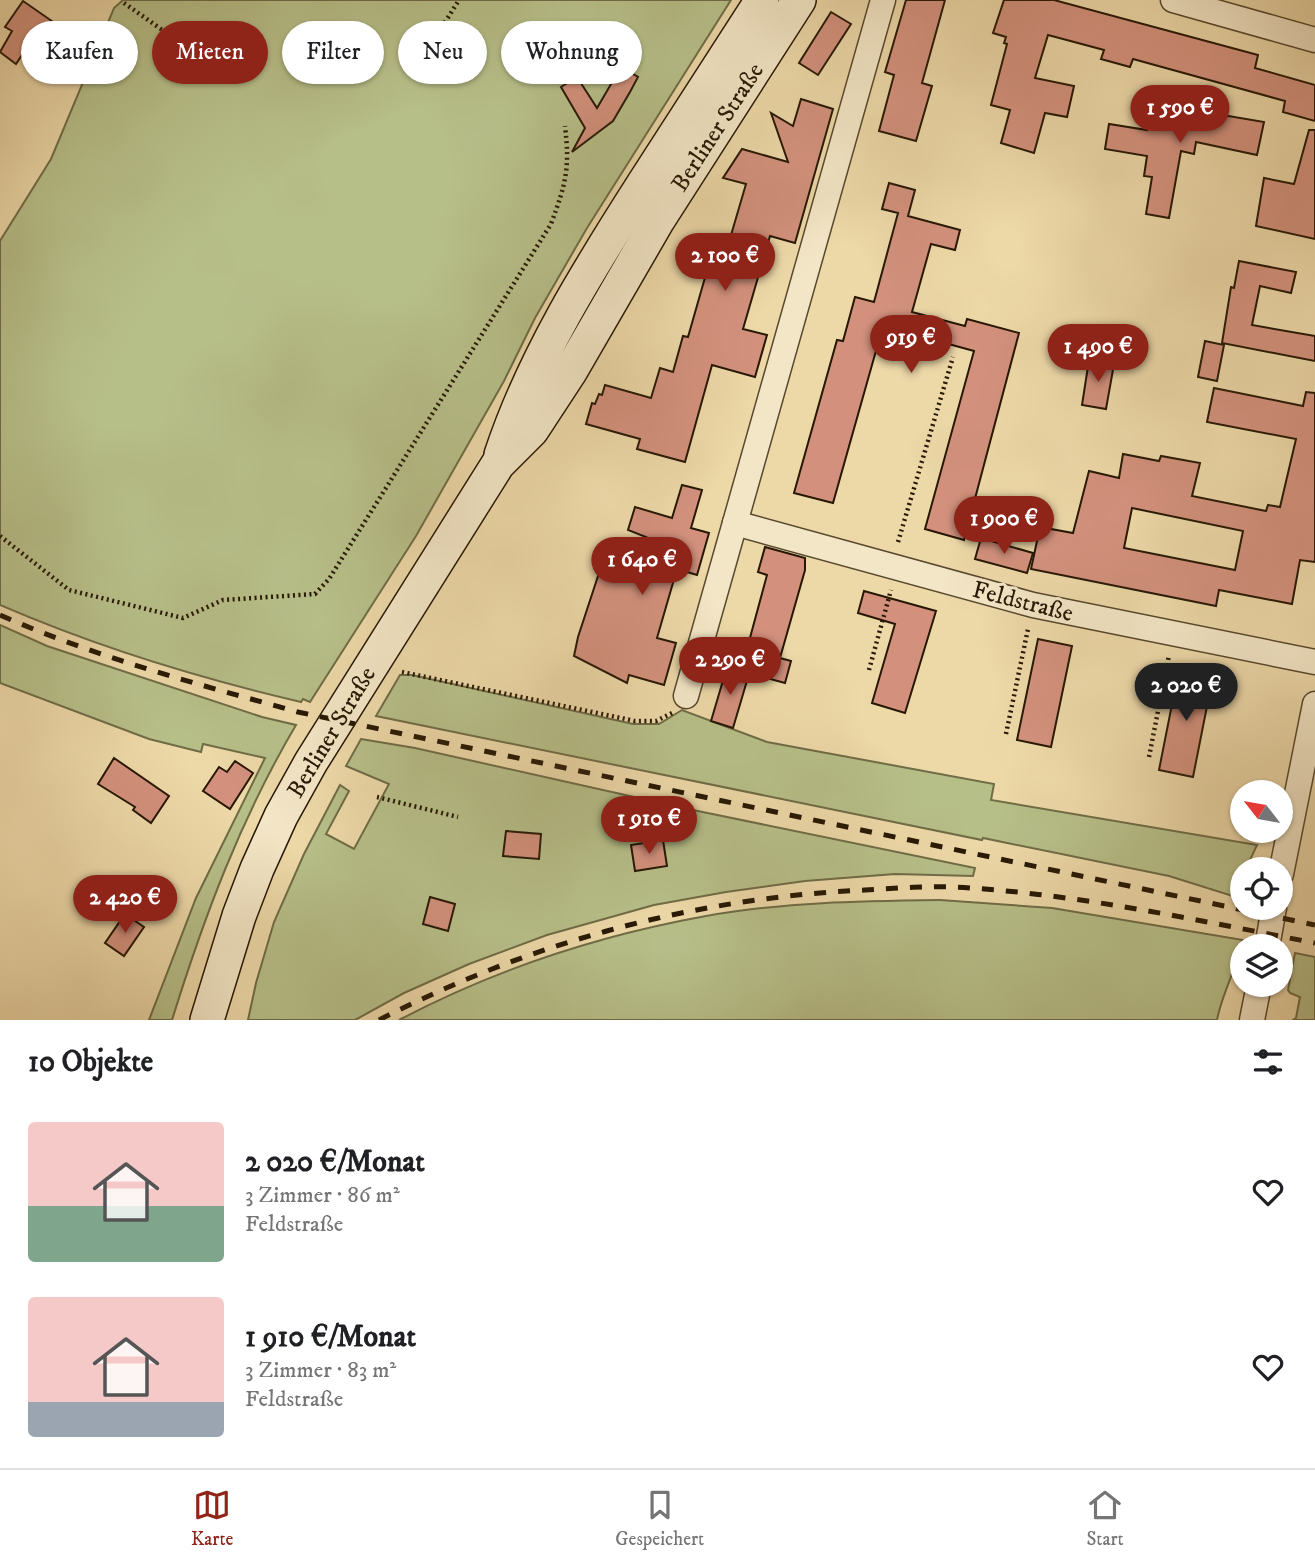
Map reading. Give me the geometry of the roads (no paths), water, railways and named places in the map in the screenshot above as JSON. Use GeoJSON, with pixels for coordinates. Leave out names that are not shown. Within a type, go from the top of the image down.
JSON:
{"type":"FeatureCollection","features":[{"type":"Feature","properties":{"kind":"main road","name":"Berliner Straße"},"geometry":{"type":"LineString","coordinates":[[498,464],[513,419],[566,310],[615,227],[762,0]]}},
{"type":"Feature","properties":{"kind":"main road","name":"Berliner Straße"},"geometry":{"type":"LineString","coordinates":[[207,1020],[239,916],[257,869],[281,816],[339,716],[498,464],[532,430],[570,372],[658,220],[799,0]]}},
{"type":"Feature","properties":{"kind":"street"},"geometry":{"type":"LineString","coordinates":[[685,696],[883,0]]}},
{"type":"Feature","properties":{"kind":"street"},"geometry":{"type":"LineString","coordinates":[[1173,0],[1315,40]]}},
{"type":"Feature","properties":{"kind":"street","name":"Feldstraße"},"geometry":{"type":"LineString","coordinates":[[735,523],[1032,605],[1315,662]]}},
{"type":"Feature","properties":{"kind":"street"},"geometry":{"type":"LineString","coordinates":[[1284,857],[1315,704]]}},
{"type":"Feature","properties":{"kind":"street"},"geometry":{"type":"LineString","coordinates":[[1252,1020],[1257,997]]}},
{"type":"Feature","properties":{"kind":"railway"},"geometry":{"type":"LineString","coordinates":[[0,615],[109,657],[298,712],[1315,925]]}},
{"type":"Feature","properties":{"kind":"railway"},"geometry":{"type":"LineString","coordinates":[[379,1020],[437,992],[554,947],[676,914],[801,895],[931,887],[1014,892],[1144,910],[1315,943]]}}]}
